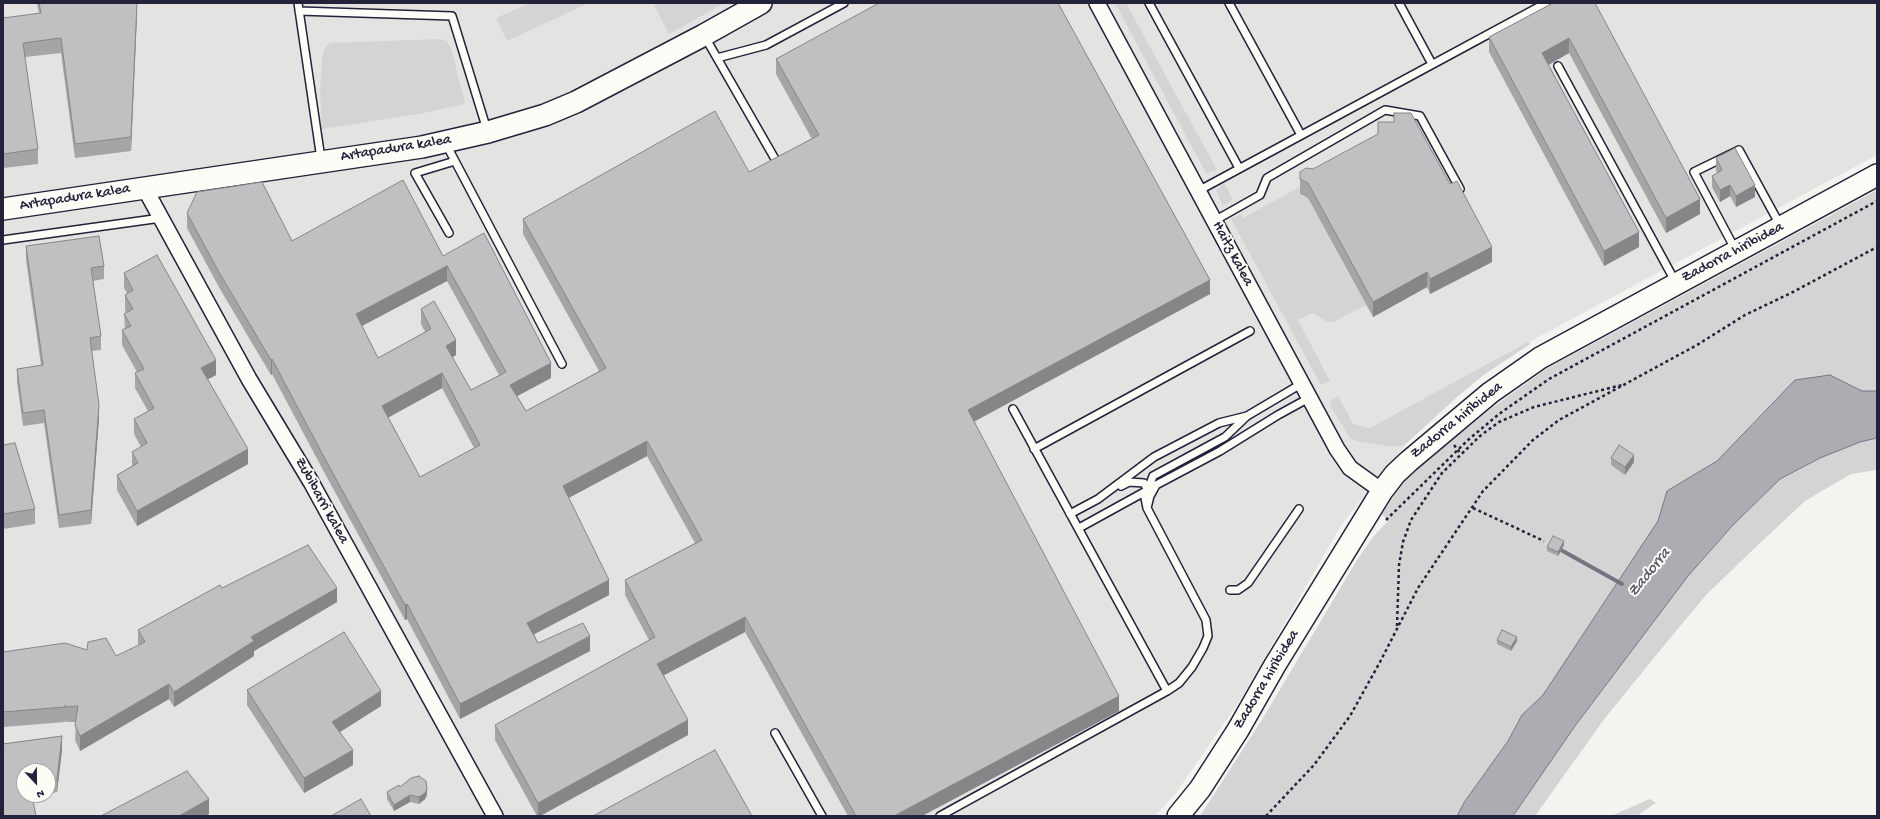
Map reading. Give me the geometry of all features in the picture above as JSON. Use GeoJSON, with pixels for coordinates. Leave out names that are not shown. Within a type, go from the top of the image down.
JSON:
{"type":"FeatureCollection","features":[{"type":"Feature","properties":{"kind":"main road","name":"Artapadura kalea"},"geometry":{"type":"LineString","coordinates":[[3,209],[422,147],[488,132],[545,115],[576,102],[762,3]]}},
{"type":"Feature","properties":{"kind":"main road","name":"Zadorra hiribidea"},"geometry":{"type":"LineString","coordinates":[[1178,816],[1200,789],[1238,730],[1275,665],[1382,490],[1395,474],[1430,441],[1518,372],[1574,338],[1877,175]]}},
{"type":"Feature","properties":{"kind":"street","name":"Haitz kalea"},"geometry":{"type":"LineString","coordinates":[[1097,3],[1337,449],[1350,468],[1382,490]]}},
{"type":"Feature","properties":{"kind":"street","name":"Zubibarri kalea"},"geometry":{"type":"LineString","coordinates":[[144,188],[249,378],[311,482],[495,816]]}},
{"type":"Feature","properties":{"kind":"lane"},"geometry":{"type":"LineString","coordinates":[[298,3],[322,162]]}},
{"type":"Feature","properties":{"kind":"lane"},"geometry":{"type":"LineString","coordinates":[[717,58],[766,45],[844,3]]}},
{"type":"Feature","properties":{"kind":"lane"},"geometry":{"type":"LineString","coordinates":[[1149,3],[1239,168]]}},
{"type":"Feature","properties":{"kind":"lane"},"geometry":{"type":"LineString","coordinates":[[1229,3],[1301,135]]}},
{"type":"Feature","properties":{"kind":"lane"},"geometry":{"type":"LineString","coordinates":[[1399,3],[1432,64]]}},
{"type":"Feature","properties":{"kind":"lane"},"geometry":{"type":"LineString","coordinates":[[1198,191],[1546,3]]}},
{"type":"Feature","properties":{"kind":"lane"},"geometry":{"type":"LineString","coordinates":[[299,11],[452,16],[488,132]]}},
{"type":"Feature","properties":{"kind":"lane"},"geometry":{"type":"LineString","coordinates":[[704,35],[775,159]]}},
{"type":"Feature","properties":{"kind":"lane"},"geometry":{"type":"LineString","coordinates":[[1558,66],[1676,283]]}},
{"type":"Feature","properties":{"kind":"lane"},"geometry":{"type":"LineString","coordinates":[[1214,221],[1260,195],[1267,178],[1386,110],[1420,116],[1462,193]]}},
{"type":"Feature","properties":{"kind":"lane"},"geometry":{"type":"LineString","coordinates":[[445,142],[562,364]]}},
{"type":"Feature","properties":{"kind":"lane"},"geometry":{"type":"LineString","coordinates":[[1736,251],[1694,172],[1739,150],[1781,227]]}},
{"type":"Feature","properties":{"kind":"lane"},"geometry":{"type":"LineString","coordinates":[[449,232],[415,173],[455,161]]}},
{"type":"Feature","properties":{"kind":"lane"},"geometry":{"type":"LineString","coordinates":[[3,240],[161,218]]}},
{"type":"Feature","properties":{"kind":"lane"},"geometry":{"type":"LineString","coordinates":[[1034,449],[1250,331]]}},
{"type":"Feature","properties":{"kind":"lane"},"geometry":{"type":"LineString","coordinates":[[1149,493],[1153,476],[1225,437],[1247,416],[1302,384]]}},
{"type":"Feature","properties":{"kind":"lane"},"geometry":{"type":"LineString","coordinates":[[940,816],[1179,683],[1192,667],[1204,648],[1208,636],[1206,620],[1147,508],[1145,498],[1156,485],[1220,451],[1278,415],[1309,398]]}},
{"type":"Feature","properties":{"kind":"lane"},"geometry":{"type":"LineString","coordinates":[[1013,409],[1167,691]]}},
{"type":"Feature","properties":{"kind":"lane"},"geometry":{"type":"LineString","coordinates":[[1070,514],[1098,499],[1154,458],[1220,423],[1247,416]]}},
{"type":"Feature","properties":{"kind":"lane"},"geometry":{"type":"LineString","coordinates":[[1113,488],[1129,482],[1144,483],[1149,493]]}},
{"type":"Feature","properties":{"kind":"lane"},"geometry":{"type":"LineString","coordinates":[[1079,528],[1149,493]]}},
{"type":"Feature","properties":{"kind":"lane"},"geometry":{"type":"LineString","coordinates":[[1230,590],[1238,590],[1248,583],[1299,509]]}},
{"type":"Feature","properties":{"kind":"lane"},"geometry":{"type":"LineString","coordinates":[[775,732],[822,816]]}},
{"type":"Feature","properties":{"kind":"path"},"geometry":{"type":"LineString","coordinates":[[1384,521],[1468,440],[1499,414],[1544,382],[1594,353],[1877,201]]}},
{"type":"Feature","properties":{"kind":"path"},"geometry":{"type":"LineString","coordinates":[[1266,816],[1314,765],[1350,716],[1418,588],[1446,544],[1473,508],[1483,491],[1533,440],[1559,420],[1697,345],[1745,315],[1793,292],[1877,248]]}},
{"type":"Feature","properties":{"kind":"path"},"geometry":{"type":"LineString","coordinates":[[1397,628],[1399,565],[1403,542],[1411,520],[1442,473],[1480,436],[1499,422],[1534,407],[1626,384]]}},
{"type":"Feature","properties":{"kind":"path"},"geometry":{"type":"LineString","coordinates":[[1473,508],[1544,542]]}},
{"type":"Feature","properties":{"kind":"shaded area"},"geometry":{"type":"Polygon","coordinates":[[[3,3],[1877,3],[1877,155],[1529,342],[1530,344],[1482,376],[1431,419],[1408,442],[1342,524],[1240,700],[1176,793],[1155,816],[3,816],[3,3]]]}},
{"type":"Feature","properties":{"kind":"shaded area"},"geometry":{"type":"Polygon","coordinates":[[[530,3],[589,3],[507,41],[496,18],[530,3]]]}},
{"type":"Feature","properties":{"kind":"shaded area"},"geometry":{"type":"Polygon","coordinates":[[[653,3],[725,3],[669,34],[653,3]]]}},
{"type":"Feature","properties":{"kind":"shaded area"},"geometry":{"type":"Polygon","coordinates":[[[1115,3],[1126,3],[1217,170],[1206,173],[1115,3]]]}},
{"type":"Feature","properties":{"kind":"shaded area"},"geometry":{"type":"Polygon","coordinates":[[[441,39],[447,41],[451,48],[465,104],[419,114],[322,129],[320,92],[322,59],[324,49],[330,43],[441,39]]]}},
{"type":"Feature","properties":{"kind":"shaded area"},"geometry":{"type":"Polygon","coordinates":[[[1224,183],[1233,200],[1223,205],[1216,191],[1224,183]]]}},
{"type":"Feature","properties":{"kind":"shaded area"},"geometry":{"type":"Polygon","coordinates":[[[1300,187],[1300,194],[1303,197],[1308,197],[1366,305],[1333,322],[1327,322],[1313,313],[1298,320],[1330,381],[1321,385],[1231,219],[1241,214],[1243,218],[1300,187]]]}},
{"type":"Feature","properties":{"kind":"shaded area"},"geometry":{"type":"Polygon","coordinates":[[[1877,190],[1877,391],[1862,391],[1830,375],[1795,380],[1717,461],[1667,491],[1658,521],[1543,695],[1522,715],[1508,741],[1465,801],[1457,816],[1200,816],[1263,718],[1357,560],[1373,537],[1388,521],[1382,514],[1402,483],[1410,475],[1493,407],[1546,369],[1877,190]]]}},
{"type":"Feature","properties":{"kind":"shaded area"},"geometry":{"type":"Polygon","coordinates":[[[1528,342],[1530,344],[1482,376],[1408,442],[1401,446],[1388,446],[1356,441],[1350,438],[1330,405],[1331,400],[1338,396],[1353,424],[1370,428],[1528,342]]]}},
{"type":"Feature","properties":{"kind":"shaded area"},"geometry":{"type":"Polygon","coordinates":[[[1877,438],[1877,470],[1851,474],[1805,501],[1760,543],[1706,595],[1671,637],[1605,718],[1535,816],[1513,816],[1575,726],[1688,576],[1733,525],[1780,479],[1820,458],[1860,442],[1877,438]]]}},
{"type":"Feature","properties":{"kind":"shaded area"},"geometry":{"type":"Polygon","coordinates":[[[1650,799],[1656,803],[1639,814],[1640,816],[1611,816],[1650,799]]]}},
{"type":"Feature","properties":{"kind":"water","name":"Zadorra"},"geometry":{"type":"Polygon","coordinates":[[[1830,375],[1862,391],[1877,391],[1877,438],[1860,442],[1820,458],[1780,479],[1733,525],[1688,576],[1575,726],[1513,816],[1457,816],[1465,801],[1508,741],[1522,715],[1543,695],[1658,521],[1667,491],[1717,461],[1795,380],[1830,375]]]}},
{"type":"Feature","properties":{"kind":"building"},"geometry":{"type":"Polygon","coordinates":[[[39,3],[137,3],[131,137],[75,144],[61,38],[23,43],[38,149],[3,154],[3,18],[41,13],[39,3]]]}},
{"type":"Feature","properties":{"kind":"building"},"geometry":{"type":"Polygon","coordinates":[[[879,3],[1058,3],[1210,280],[968,410],[1119,696],[894,816],[856,816],[745,617],[657,664],[688,720],[538,803],[495,725],[655,637],[625,580],[702,540],[647,441],[563,486],[609,580],[527,623],[538,643],[583,623],[590,636],[460,704],[407,604],[405,605],[272,359],[271,360],[220,274],[187,213],[197,192],[262,182],[292,241],[403,180],[443,256],[484,233],[551,363],[510,385],[526,411],[606,368],[523,219],[715,111],[749,172],[819,135],[776,59],[879,3]],[[447,266],[356,314],[378,358],[431,329],[421,309],[434,301],[456,340],[446,346],[471,390],[506,372],[447,266]],[[442,373],[382,406],[420,477],[480,445],[442,373]]]}},
{"type":"Feature","properties":{"kind":"building"},"geometry":{"type":"Polygon","coordinates":[[[1553,3],[1595,3],[1700,199],[1666,218],[1569,38],[1542,53],[1639,232],[1604,251],[1489,37],[1553,3]]]}},
{"type":"Feature","properties":{"kind":"building"},"geometry":{"type":"Polygon","coordinates":[[[1394,113],[1411,113],[1450,184],[1457,181],[1492,247],[1430,279],[1427,272],[1373,302],[1308,183],[1300,179],[1300,172],[1306,168],[1313,169],[1378,134],[1378,122],[1394,122],[1394,113]]]}},
{"type":"Feature","properties":{"kind":"building"},"geometry":{"type":"Polygon","coordinates":[[[1735,148],[1755,185],[1736,196],[1730,185],[1720,190],[1712,176],[1722,170],[1716,158],[1735,148]]]}},
{"type":"Feature","properties":{"kind":"building"},"geometry":{"type":"Polygon","coordinates":[[[99,236],[104,266],[91,268],[101,336],[90,338],[99,405],[91,510],[59,515],[44,410],[23,413],[17,369],[43,365],[26,246],[99,236]]]}},
{"type":"Feature","properties":{"kind":"building"},"geometry":{"type":"Polygon","coordinates":[[[157,255],[216,360],[201,368],[248,449],[137,511],[117,475],[138,463],[132,452],[147,443],[134,419],[154,408],[135,373],[144,369],[122,330],[131,326],[124,314],[133,309],[125,295],[133,290],[124,273],[157,255]]]}},
{"type":"Feature","properties":{"kind":"building"},"geometry":{"type":"Polygon","coordinates":[[[15,443],[35,509],[3,514],[3,445],[15,443]]]}},
{"type":"Feature","properties":{"kind":"building"},"geometry":{"type":"Polygon","coordinates":[[[1619,445],[1634,455],[1625,467],[1611,458],[1619,445]]]}},
{"type":"Feature","properties":{"kind":"building"},"geometry":{"type":"Polygon","coordinates":[[[1553,536],[1564,541],[1558,552],[1547,547],[1553,536]]]}},
{"type":"Feature","properties":{"kind":"building"},"geometry":{"type":"Polygon","coordinates":[[[308,545],[337,588],[251,637],[254,641],[174,692],[169,684],[80,736],[75,725],[78,706],[66,707],[65,705],[65,707],[3,712],[3,652],[65,643],[87,650],[88,642],[106,638],[116,656],[145,642],[138,630],[220,585],[222,588],[308,545]]]}},
{"type":"Feature","properties":{"kind":"building"},"geometry":{"type":"Polygon","coordinates":[[[1502,630],[1517,637],[1511,647],[1497,640],[1502,630]]]}},
{"type":"Feature","properties":{"kind":"building"},"geometry":{"type":"Polygon","coordinates":[[[344,632],[381,691],[332,722],[353,750],[304,778],[247,690],[344,632]]]}},
{"type":"Feature","properties":{"kind":"building"},"geometry":{"type":"Polygon","coordinates":[[[62,736],[57,779],[56,763],[16,763],[16,803],[34,803],[36,816],[3,816],[3,744],[62,736]]]}},
{"type":"Feature","properties":{"kind":"building"},"geometry":{"type":"Polygon","coordinates":[[[715,750],[752,816],[593,816],[715,750]]]}},
{"type":"Feature","properties":{"kind":"building"},"geometry":{"type":"Polygon","coordinates":[[[187,771],[209,799],[179,816],[101,816],[187,771]]]}},
{"type":"Feature","properties":{"kind":"building"},"geometry":{"type":"Polygon","coordinates":[[[419,776],[426,781],[427,789],[425,793],[419,797],[410,795],[394,805],[387,792],[399,785],[400,787],[411,778],[419,776]]]}},
{"type":"Feature","properties":{"kind":"building"},"geometry":{"type":"Polygon","coordinates":[[[361,799],[371,816],[331,816],[361,799]]]}},
{"type":"Feature","properties":{"kind":"waterway","name":"Zadorra"},"geometry":{"type":"LineString","coordinates":[[1561,550],[1622,584]]}}]}
